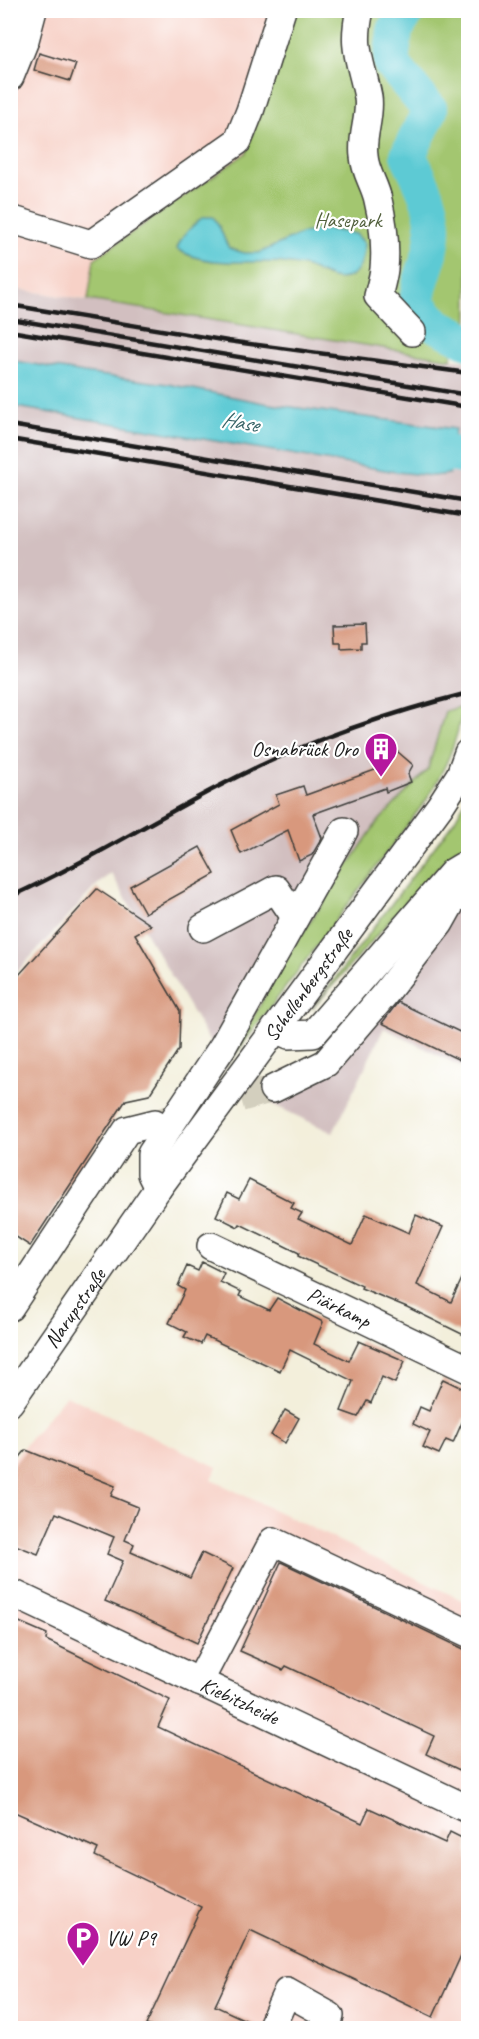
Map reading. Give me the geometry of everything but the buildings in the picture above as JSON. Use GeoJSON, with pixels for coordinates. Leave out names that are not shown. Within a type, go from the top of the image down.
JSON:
{"type":"FeatureCollection","features":[{"type":"Feature","properties":{"kind":"street"},"geometry":{"type":"LineString","coordinates":[[10,77],[25,40],[33,10]]}},
{"type":"Feature","properties":{"kind":"street"},"geometry":{"type":"LineString","coordinates":[[10,219],[91,244],[238,141],[250,111],[282,10]]}},
{"type":"Feature","properties":{"kind":"street"},"geometry":{"type":"LineString","coordinates":[[360,10],[356,49],[368,97],[369,111],[364,130],[364,156],[369,177],[378,198],[383,244],[384,270],[378,296],[412,332]]}},
{"type":"Feature","properties":{"kind":"street","name":"Schellenbergstraße"},"geometry":{"type":"LineString","coordinates":[[140,1214],[440,806],[460,775],[468,753]]}},
{"type":"Feature","properties":{"kind":"street"},"geometry":{"type":"LineString","coordinates":[[158,1188],[151,1174],[151,1154],[223,1046],[344,831]]}},
{"type":"Feature","properties":{"kind":"street"},"geometry":{"type":"LineString","coordinates":[[275,1029],[289,1035],[313,1034],[453,872],[468,864]]}},
{"type":"Feature","properties":{"kind":"street"},"geometry":{"type":"LineString","coordinates":[[273,1089],[326,1063],[384,995],[440,923],[468,873]]}},
{"type":"Feature","properties":{"kind":"street"},"geometry":{"type":"LineString","coordinates":[[203,928],[276,889],[295,917]]}},
{"type":"Feature","properties":{"kind":"street"},"geometry":{"type":"LineString","coordinates":[[10,1307],[127,1130],[155,1123]]}},
{"type":"Feature","properties":{"kind":"street","name":"Narupstraße"},"geometry":{"type":"LineString","coordinates":[[10,1402],[140,1214]]}},
{"type":"Feature","properties":{"kind":"street","name":"Piärkamp"},"geometry":{"type":"LineString","coordinates":[[211,1246],[468,1369]]}},
{"type":"Feature","properties":{"kind":"street"},"geometry":{"type":"LineString","coordinates":[[199,1682],[273,1541],[468,1633]]}},
{"type":"Feature","properties":{"kind":"street","name":"Kiebitzheide"},"geometry":{"type":"LineString","coordinates":[[10,1592],[468,1809]]}},
{"type":"Feature","properties":{"kind":"street"},"geometry":{"type":"LineString","coordinates":[[271,2028],[287,1992],[330,2016],[324,2028]]}},
{"type":"Feature","properties":{"kind":"shaded area"},"geometry":{"type":"Polygon","coordinates":[[[10,11],[291,11],[246,153],[95,259],[88,300],[11,288],[10,11]]]}},
{"type":"Feature","properties":{"kind":"shaded area"},"geometry":{"type":"Polygon","coordinates":[[[10,288],[468,360],[468,707],[462,706],[445,711],[428,769],[376,824],[287,956],[225,1068],[111,873],[97,885],[17,972],[11,968],[10,288]]]}},
{"type":"Feature","properties":{"kind":"shaded area"},"geometry":{"type":"Polygon","coordinates":[[[457,847],[468,849],[468,1070],[384,1028],[333,1133],[261,1099],[281,1073],[320,1053],[443,900],[423,883],[457,847]]]}},
{"type":"Feature","properties":{"kind":"shaded area"},"geometry":{"type":"Polygon","coordinates":[[[66,1395],[217,1467],[212,1480],[468,1603],[468,2028],[11,2028],[11,1462],[66,1395]]]}},
{"type":"Feature","properties":{"kind":"green space","name":"Hasepark"},"geometry":{"type":"Polygon","coordinates":[[[291,11],[468,11],[468,324],[460,326],[451,359],[88,300],[94,259],[246,153],[291,11]]]}},
{"type":"Feature","properties":{"kind":"green space"},"geometry":{"type":"Polygon","coordinates":[[[463,706],[458,732],[450,755],[427,799],[225,1068],[287,956],[376,824],[428,769],[445,711],[463,706]]]}},
{"type":"Feature","properties":{"kind":"green space"},"geometry":{"type":"Polygon","coordinates":[[[468,796],[468,849],[457,848],[423,883],[312,1009],[454,821],[468,796]]]}},
{"type":"Feature","properties":{"kind":"water"},"geometry":{"type":"Polygon","coordinates":[[[203,217],[213,217],[229,248],[244,253],[259,253],[303,233],[327,229],[356,234],[365,244],[363,257],[355,273],[339,279],[309,268],[285,263],[216,261],[189,255],[177,249],[184,236],[203,217]]]}},
{"type":"Feature","properties":{"kind":"water"},"geometry":{"type":"Polygon","coordinates":[[[10,360],[168,384],[269,404],[455,429],[449,474],[433,476],[396,472],[11,406],[10,360]]]}},
{"type":"Feature","properties":{"kind":"waterway","name":"Hase"},"geometry":{"type":"LineString","coordinates":[[408,10],[395,30],[391,63],[430,110],[408,155],[428,200],[433,223],[431,248],[417,303],[436,325],[468,341]]}},
{"type":"Feature","properties":{"kind":"waterway","name":"Hase"},"geometry":{"type":"LineString","coordinates":[[404,446],[468,457]]}},
{"type":"Feature","properties":{"kind":"tunnel"},"geometry":{"type":"LineString","coordinates":[[162,1121],[273,1089]]}},
{"type":"Feature","properties":{"kind":"railway"},"geometry":{"type":"LineString","coordinates":[[10,305],[228,341],[468,373]]}},
{"type":"Feature","properties":{"kind":"railway"},"geometry":{"type":"LineString","coordinates":[[10,319],[468,395]]}},
{"type":"Feature","properties":{"kind":"railway"},"geometry":{"type":"LineString","coordinates":[[10,331],[468,407]]}},
{"type":"Feature","properties":{"kind":"railway"},"geometry":{"type":"LineString","coordinates":[[10,425],[468,501]]}},
{"type":"Feature","properties":{"kind":"railway"},"geometry":{"type":"LineString","coordinates":[[10,439],[468,516]]}},
{"type":"Feature","properties":{"kind":"railway"},"geometry":{"type":"LineString","coordinates":[[10,897],[41,883],[219,786],[275,759],[357,726],[468,693]]}},
{"type":"Feature","properties":{"kind":"place","name":"Osnabrück Oro"},"geometry":{"type":"Point","coordinates":[381,778]}},
{"type":"Feature","properties":{"kind":"place","name":"VW P9"},"geometry":{"type":"Point","coordinates":[83,1967]}}]}
